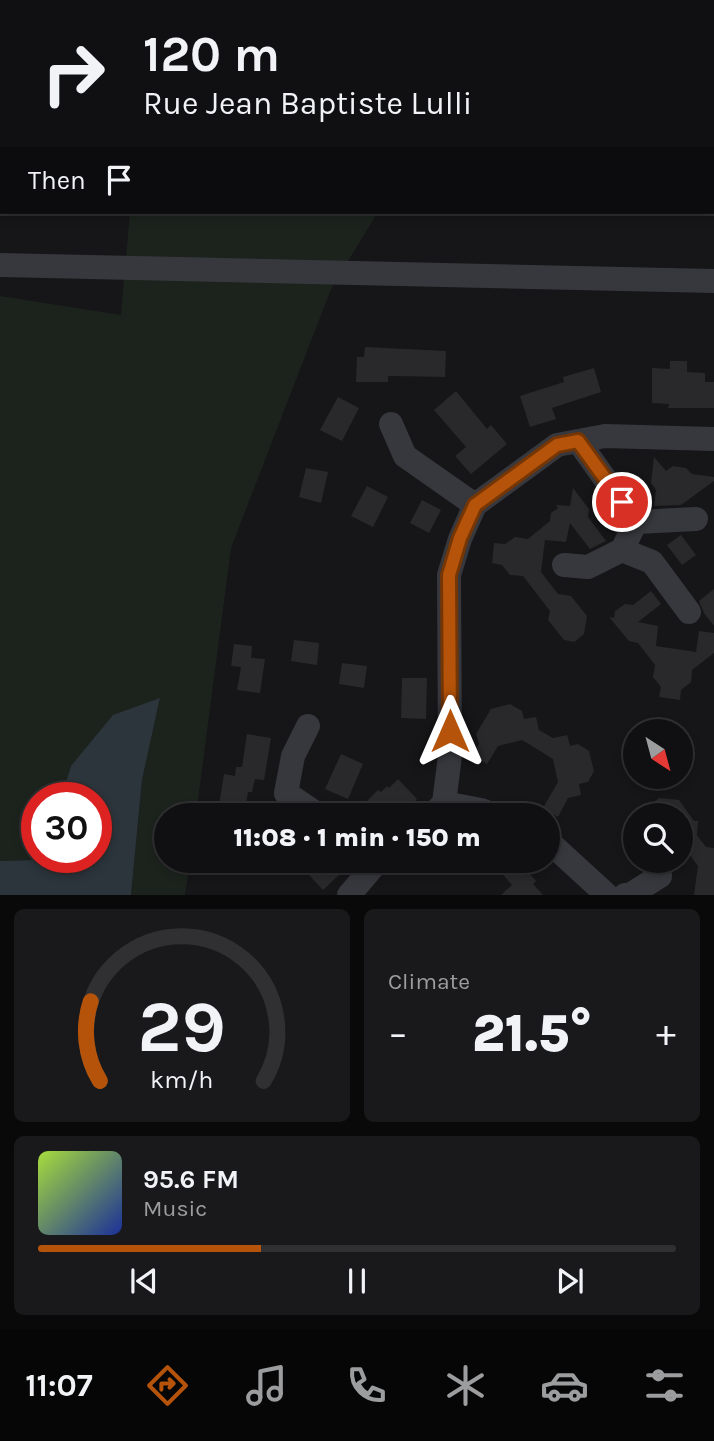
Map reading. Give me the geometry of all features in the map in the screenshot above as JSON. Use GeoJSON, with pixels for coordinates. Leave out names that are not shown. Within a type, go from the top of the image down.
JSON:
{"type":"FeatureCollection","features":[{"type":"Feature","properties":{"kind":"street"},"geometry":{"type":"LineString","coordinates":[[0,265],[714,281]]}},
{"type":"Feature","properties":{"kind":"street"},"geometry":{"type":"LineString","coordinates":[[391,424],[405,456],[475,505]]}},
{"type":"Feature","properties":{"kind":"street"},"geometry":{"type":"LineString","coordinates":[[439,803],[450,756],[449,575],[460,538],[475,505],[557,445],[605,436],[714,439]]}},
{"type":"Feature","properties":{"kind":"street"},"geometry":{"type":"LineString","coordinates":[[578,441],[636,522]]}},
{"type":"Feature","properties":{"kind":"street"},"geometry":{"type":"LineString","coordinates":[[636,522],[696,519]]}},
{"type":"Feature","properties":{"kind":"street"},"geometry":{"type":"LineString","coordinates":[[564,565],[588,567],[622,550],[636,522]]}},
{"type":"Feature","properties":{"kind":"street"},"geometry":{"type":"LineString","coordinates":[[622,550],[652,562],[689,612]]}},
{"type":"Feature","properties":{"kind":"street"},"geometry":{"type":"LineString","coordinates":[[301,803],[286,793],[293,756],[308,726]]}},
{"type":"Feature","properties":{"kind":"street"},"geometry":{"type":"LineString","coordinates":[[560,852],[607,895]]}},
{"type":"Feature","properties":{"kind":"street"},"geometry":{"type":"LineString","coordinates":[[349,895],[368,873]]}},
{"type":"Feature","properties":{"kind":"street"},"geometry":{"type":"LineString","coordinates":[[625,895],[630,895],[660,876]]}},
{"type":"Feature","properties":{"kind":"shaded area"},"geometry":{"type":"Polygon","coordinates":[[[130,214],[377,214],[331,289],[231,548],[198,803],[154,803],[154,873],[188,873],[185,895],[131,895],[142,780],[160,699],[71,766],[66,782],[21,782],[21,860],[0,861],[0,296],[121,315],[130,214]]]}},
{"type":"Feature","properties":{"kind":"shaded area"},"geometry":{"type":"Polygon","coordinates":[[[160,698],[142,780],[131,895],[0,895],[0,861],[21,860],[21,873],[112,873],[112,782],[66,782],[71,766],[113,715],[160,698]]]}},
{"type":"Feature","properties":{"kind":"building"},"geometry":{"type":"Polygon","coordinates":[[[365,347],[446,351],[445,377],[388,376],[388,382],[356,382],[357,357],[364,357],[365,347]]]}},
{"type":"Feature","properties":{"kind":"building"},"geometry":{"type":"Polygon","coordinates":[[[670,361],[687,361],[687,372],[705,373],[705,382],[714,382],[714,408],[668,408],[669,404],[652,403],[652,368],[670,369],[670,361]]]}},
{"type":"Feature","properties":{"kind":"building"},"geometry":{"type":"Polygon","coordinates":[[[594,368],[601,392],[552,408],[556,419],[530,427],[520,396],[564,382],[563,377],[594,368]]]}},
{"type":"Feature","properties":{"kind":"building"},"geometry":{"type":"Polygon","coordinates":[[[456,391],[487,429],[491,425],[507,444],[471,474],[455,456],[466,447],[434,410],[456,391]]]}},
{"type":"Feature","properties":{"kind":"building"},"geometry":{"type":"Polygon","coordinates":[[[338,397],[359,408],[342,441],[320,430],[338,397]]]}},
{"type":"Feature","properties":{"kind":"building"},"geometry":{"type":"Polygon","coordinates":[[[654,457],[666,471],[673,466],[686,468],[692,474],[714,477],[714,481],[681,505],[654,506],[656,490],[651,483],[654,457]]]}},
{"type":"Feature","properties":{"kind":"building"},"geometry":{"type":"Polygon","coordinates":[[[306,468],[328,472],[321,503],[299,497],[306,468]]]}},
{"type":"Feature","properties":{"kind":"building"},"geometry":{"type":"Polygon","coordinates":[[[367,486],[388,497],[373,527],[351,516],[367,486]]]}},
{"type":"Feature","properties":{"kind":"building"},"geometry":{"type":"Polygon","coordinates":[[[573,488],[589,509],[588,517],[606,541],[590,549],[570,523],[566,542],[545,540],[541,572],[558,594],[571,596],[587,616],[584,634],[574,642],[564,640],[548,620],[550,611],[523,576],[510,575],[502,565],[492,563],[494,543],[505,544],[515,537],[528,539],[550,521],[551,513],[558,508],[556,505],[570,506],[573,488]]]}},
{"type":"Feature","properties":{"kind":"building"},"geometry":{"type":"Polygon","coordinates":[[[422,500],[441,510],[429,533],[410,523],[422,500]]]}},
{"type":"Feature","properties":{"kind":"building"},"geometry":{"type":"Polygon","coordinates":[[[681,535],[696,555],[682,565],[667,545],[681,535]]]}},
{"type":"Feature","properties":{"kind":"building"},"geometry":{"type":"Polygon","coordinates":[[[714,589],[714,626],[699,601],[714,589]]]}},
{"type":"Feature","properties":{"kind":"building"},"geometry":{"type":"Polygon","coordinates":[[[651,591],[661,604],[638,622],[658,626],[656,646],[696,652],[699,631],[714,633],[714,653],[692,670],[691,682],[681,690],[680,700],[659,697],[661,687],[653,677],[655,665],[638,643],[629,641],[609,617],[614,618],[615,611],[625,604],[633,605],[651,591]]]}},
{"type":"Feature","properties":{"kind":"building"},"geometry":{"type":"Polygon","coordinates":[[[294,640],[319,643],[317,665],[291,661],[294,640]]]}},
{"type":"Feature","properties":{"kind":"building"},"geometry":{"type":"Polygon","coordinates":[[[234,644],[252,646],[251,658],[265,659],[260,693],[237,690],[241,667],[231,666],[234,644]]]}},
{"type":"Feature","properties":{"kind":"building"},"geometry":{"type":"Polygon","coordinates":[[[342,663],[367,666],[364,688],[339,684],[342,663]]]}},
{"type":"Feature","properties":{"kind":"building"},"geometry":{"type":"Polygon","coordinates":[[[402,678],[427,678],[426,719],[401,718],[402,678]]]}},
{"type":"Feature","properties":{"kind":"building"},"geometry":{"type":"Polygon","coordinates":[[[510,704],[522,711],[524,719],[536,717],[539,730],[553,738],[567,735],[570,746],[578,744],[589,751],[594,771],[588,782],[579,784],[581,795],[568,798],[560,813],[560,803],[546,803],[558,782],[553,759],[522,740],[498,746],[487,764],[472,755],[479,744],[476,734],[491,709],[510,704]]]}},
{"type":"Feature","properties":{"kind":"building"},"geometry":{"type":"Polygon","coordinates":[[[247,734],[271,738],[264,780],[255,779],[246,803],[219,803],[224,774],[235,776],[236,767],[242,767],[247,734]]]}},
{"type":"Feature","properties":{"kind":"building"},"geometry":{"type":"Polygon","coordinates":[[[341,754],[363,764],[348,799],[325,789],[341,754]]]}},
{"type":"Feature","properties":{"kind":"building"},"geometry":{"type":"Polygon","coordinates":[[[398,779],[417,799],[413,803],[366,802],[378,790],[381,792],[387,786],[389,788],[398,779]]]}},
{"type":"Feature","properties":{"kind":"building"},"geometry":{"type":"Polygon","coordinates":[[[659,798],[679,800],[681,803],[653,803],[659,798]]]}},
{"type":"Feature","properties":{"kind":"building"},"geometry":{"type":"Polygon","coordinates":[[[693,820],[698,821],[697,835],[706,847],[714,848],[714,895],[694,895],[698,866],[693,859],[693,820]]]}},
{"type":"Feature","properties":{"kind":"building"},"geometry":{"type":"Polygon","coordinates":[[[307,873],[341,873],[323,890],[307,873]]]}},
{"type":"Feature","properties":{"kind":"building"},"geometry":{"type":"Polygon","coordinates":[[[502,873],[529,873],[536,881],[533,884],[543,895],[501,895],[512,885],[502,873]]]}},
{"type":"Feature","properties":{"kind":"route"},"geometry":{"type":"LineString","coordinates":[[450,731],[449,575],[460,538],[475,505],[557,445],[578,441],[622,502]]}}]}
